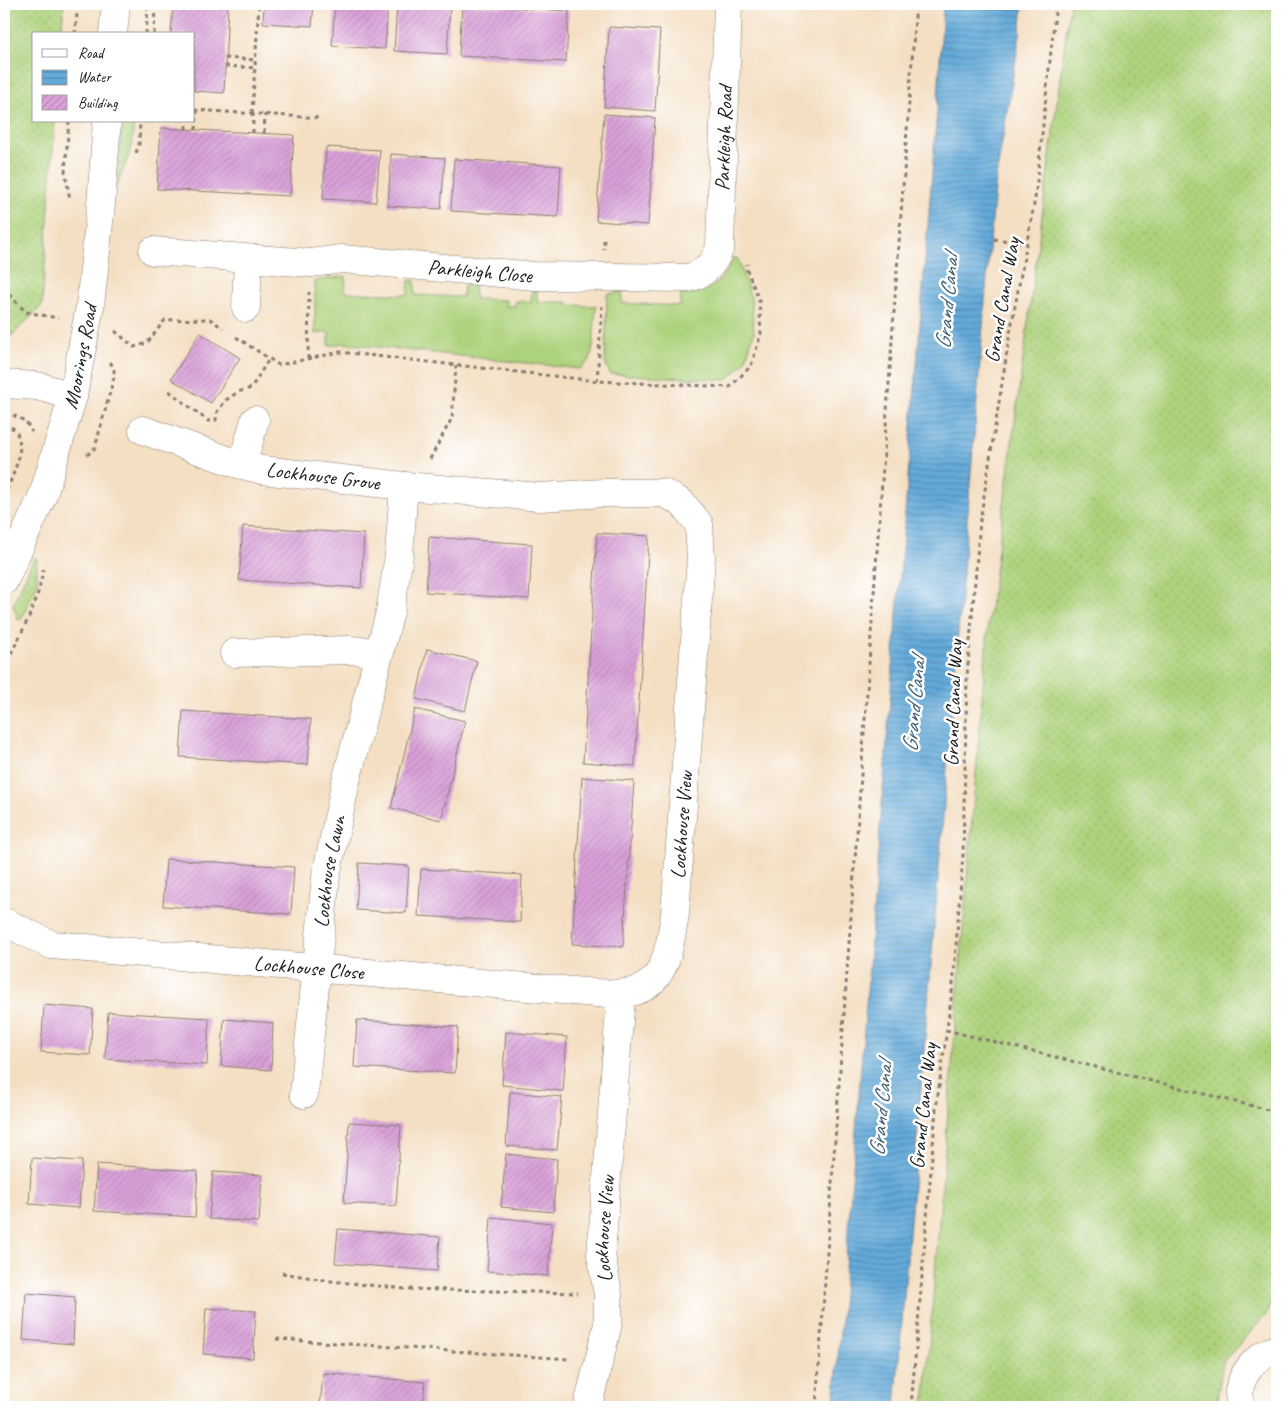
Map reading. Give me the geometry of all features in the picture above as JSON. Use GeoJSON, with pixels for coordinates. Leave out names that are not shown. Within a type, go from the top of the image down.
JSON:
{"type":"FeatureCollection","features":[{"type":"Feature","properties":{"kind":"street"},"geometry":{"type":"LineString","coordinates":[[114,32],[116,4]]}},
{"type":"Feature","properties":{"kind":"street","name":"Parkleigh Road"},"geometry":{"type":"LineString","coordinates":[[708,269],[720,247],[728,4]]}},
{"type":"Feature","properties":{"kind":"street","name":"Moorings Road"},"geometry":{"type":"LineString","coordinates":[[4,581],[43,495],[73,396],[87,325],[101,204],[107,122]]}},
{"type":"Feature","properties":{"kind":"street","name":"Parkleigh Close"},"geometry":{"type":"LineString","coordinates":[[153,251],[311,263],[342,260],[535,276],[688,278],[699,275],[708,269]]}},
{"type":"Feature","properties":{"kind":"street"},"geometry":{"type":"LineString","coordinates":[[246,308],[248,259]]}},
{"type":"Feature","properties":{"kind":"street"},"geometry":{"type":"LineString","coordinates":[[4,384],[37,386],[73,396]]}},
{"type":"Feature","properties":{"kind":"street","name":"Lockhouse Grove"},"geometry":{"type":"LineString","coordinates":[[242,465],[255,420]]}},
{"type":"Feature","properties":{"kind":"street","name":"Lockhouse Grove"},"geometry":{"type":"LineString","coordinates":[[143,430],[242,465],[262,470],[414,486]]}},
{"type":"Feature","properties":{"kind":"street","name":"Lockhouse Lawn"},"geometry":{"type":"LineString","coordinates":[[304,1094],[326,876],[346,781],[390,612],[399,554],[414,486]]}},
{"type":"Feature","properties":{"kind":"street","name":"Lockhouse View"},"geometry":{"type":"LineString","coordinates":[[414,486],[541,497],[604,493],[664,493],[682,503],[699,524],[701,558],[675,914],[668,954],[658,976],[644,988],[619,994],[620,1009],[601,1255],[608,1294],[608,1324],[589,1401]]}},
{"type":"Feature","properties":{"kind":"street"},"geometry":{"type":"LineString","coordinates":[[234,653],[349,650],[380,652]]}},
{"type":"Feature","properties":{"kind":"street","name":"Lockhouse Close"},"geometry":{"type":"LineString","coordinates":[[4,922],[52,945],[619,994]]}},
{"type":"Feature","properties":{"kind":"street"},"geometry":{"type":"LineString","coordinates":[[1240,1407],[1239,1391],[1244,1375],[1255,1361],[1270,1351],[1277,1349]]}},
{"type":"Feature","properties":{"kind":"path"},"geometry":{"type":"LineString","coordinates":[[76,32],[78,4]]}},
{"type":"Feature","properties":{"kind":"path"},"geometry":{"type":"LineString","coordinates":[[146,32],[148,4]]}},
{"type":"Feature","properties":{"kind":"path"},"geometry":{"type":"LineString","coordinates":[[154,32],[156,4]]}},
{"type":"Feature","properties":{"kind":"path"},"geometry":{"type":"LineString","coordinates":[[253,133],[252,113],[259,4],[254,4]]}},
{"type":"Feature","properties":{"kind":"path"},"geometry":{"type":"LineString","coordinates":[[816,1407],[916,4]]}},
{"type":"Feature","properties":{"kind":"path","name":"Grand Canal Way"},"geometry":{"type":"LineString","coordinates":[[911,1407],[936,1108],[953,985],[962,864],[966,677],[980,521],[1010,333],[1035,199],[1056,4]]}},
{"type":"Feature","properties":{"kind":"path"},"geometry":{"type":"LineString","coordinates":[[225,58],[255,60]]}},
{"type":"Feature","properties":{"kind":"path"},"geometry":{"type":"LineString","coordinates":[[225,66],[255,68]]}},
{"type":"Feature","properties":{"kind":"path"},"geometry":{"type":"LineString","coordinates":[[196,130],[195,110],[320,118]]}},
{"type":"Feature","properties":{"kind":"path"},"geometry":{"type":"LineString","coordinates":[[264,133],[265,114]]}},
{"type":"Feature","properties":{"kind":"path"},"geometry":{"type":"LineString","coordinates":[[69,122],[64,171],[72,208]]}},
{"type":"Feature","properties":{"kind":"path"},"geometry":{"type":"LineString","coordinates":[[186,122],[186,129]]}},
{"type":"Feature","properties":{"kind":"path"},"geometry":{"type":"LineString","coordinates":[[994,239],[1026,243]]}},
{"type":"Feature","properties":{"kind":"path"},"geometry":{"type":"LineString","coordinates":[[4,242],[9,243],[4,262]]}},
{"type":"Feature","properties":{"kind":"path"},"geometry":{"type":"LineString","coordinates":[[308,359],[309,283]]}},
{"type":"Feature","properties":{"kind":"path"},"geometry":{"type":"LineString","coordinates":[[4,290],[26,312],[113,329],[134,347],[147,343],[165,320],[210,319],[224,329]]}},
{"type":"Feature","properties":{"kind":"path"},"geometry":{"type":"LineString","coordinates":[[597,381],[602,305]]}},
{"type":"Feature","properties":{"kind":"path"},"geometry":{"type":"LineString","coordinates":[[232,334],[279,365],[340,352],[597,381],[730,387]]}},
{"type":"Feature","properties":{"kind":"path"},"geometry":{"type":"LineString","coordinates":[[168,391],[208,421],[216,420],[217,412],[226,400],[238,392],[251,388],[269,359]]}},
{"type":"Feature","properties":{"kind":"path"},"geometry":{"type":"LineString","coordinates":[[414,486],[452,418],[456,366]]}},
{"type":"Feature","properties":{"kind":"path"},"geometry":{"type":"LineString","coordinates":[[4,423],[14,429],[20,440],[18,460],[4,496]]}},
{"type":"Feature","properties":{"kind":"path"},"geometry":{"type":"LineString","coordinates":[[946,1030],[1277,1112]]}},
{"type":"Feature","properties":{"kind":"path"},"geometry":{"type":"LineString","coordinates":[[282,1273],[331,1281],[406,1289],[608,1294]]}},
{"type":"Feature","properties":{"kind":"path"},"geometry":{"type":"LineString","coordinates":[[276,1338],[599,1361]]}},
{"type":"Feature","properties":{"kind":"green space"},"geometry":{"type":"Polygon","coordinates":[[[4,4],[64,4],[61,32],[32,32],[32,122],[55,122],[42,306],[4,343],[4,4]]]}},
{"type":"Feature","properties":{"kind":"green space"},"geometry":{"type":"Polygon","coordinates":[[[1070,4],[1277,4],[1277,1289],[1267,1314],[1223,1362],[1216,1407],[924,1407],[988,625],[1070,4]]]}},
{"type":"Feature","properties":{"kind":"green space"},"geometry":{"type":"Polygon","coordinates":[[[122,122],[134,122],[132,146],[117,187],[122,122]]]}},
{"type":"Feature","properties":{"kind":"green space"},"geometry":{"type":"Polygon","coordinates":[[[733,257],[738,259],[751,298],[754,333],[745,362],[727,380],[610,374],[605,362],[607,294],[622,292],[622,303],[680,306],[681,295],[700,292],[720,280],[733,257]]]}},
{"type":"Feature","properties":{"kind":"green space"},"geometry":{"type":"Polygon","coordinates":[[[346,276],[345,292],[408,295],[409,281],[415,281],[415,295],[462,297],[464,285],[474,285],[475,299],[506,300],[506,306],[515,306],[516,301],[531,302],[532,290],[537,290],[537,302],[568,302],[568,305],[596,306],[590,360],[580,369],[342,343],[329,346],[329,334],[327,332],[315,334],[315,281],[346,276]]]}},
{"type":"Feature","properties":{"kind":"green space"},"geometry":{"type":"Polygon","coordinates":[[[34,557],[37,559],[37,585],[21,620],[18,619],[13,605],[34,557]]]}},
{"type":"Feature","properties":{"kind":"water","name":"Grand Canal"},"geometry":{"type":"Polygon","coordinates":[[[943,4],[1023,4],[1020,34],[996,178],[989,252],[895,1407],[834,1407],[938,98],[943,4]]]}},
{"type":"Feature","properties":{"kind":"building"},"geometry":{"type":"Polygon","coordinates":[[[173,4],[228,4],[224,93],[195,91],[195,32],[171,32],[173,4]]]}},
{"type":"Feature","properties":{"kind":"building"},"geometry":{"type":"Polygon","coordinates":[[[264,4],[314,4],[312,26],[263,23],[264,4]]]}},
{"type":"Feature","properties":{"kind":"building"},"geometry":{"type":"Polygon","coordinates":[[[335,4],[388,4],[385,49],[332,46],[335,4]]]}},
{"type":"Feature","properties":{"kind":"building"},"geometry":{"type":"Polygon","coordinates":[[[397,4],[450,4],[447,54],[394,51],[397,4]]]}},
{"type":"Feature","properties":{"kind":"building"},"geometry":{"type":"Polygon","coordinates":[[[462,4],[569,11],[566,62],[459,56],[462,4]]]}},
{"type":"Feature","properties":{"kind":"building"},"geometry":{"type":"Polygon","coordinates":[[[609,27],[660,30],[655,111],[604,107],[609,27]]]}},
{"type":"Feature","properties":{"kind":"building"},"geometry":{"type":"Polygon","coordinates":[[[604,114],[655,118],[648,225],[596,221],[604,114]]]}},
{"type":"Feature","properties":{"kind":"building"},"geometry":{"type":"Polygon","coordinates":[[[161,128],[294,135],[290,196],[157,189],[161,128]]]}},
{"type":"Feature","properties":{"kind":"building"},"geometry":{"type":"Polygon","coordinates":[[[326,147],[380,150],[376,202],[323,199],[326,147]]]}},
{"type":"Feature","properties":{"kind":"building"},"geometry":{"type":"Polygon","coordinates":[[[391,154],[445,158],[441,209],[388,206],[391,154]]]}},
{"type":"Feature","properties":{"kind":"building"},"geometry":{"type":"Polygon","coordinates":[[[454,159],[561,166],[558,217],[451,211],[454,159]]]}},
{"type":"Feature","properties":{"kind":"building"},"geometry":{"type":"Polygon","coordinates":[[[200,333],[240,358],[211,403],[171,379],[200,333]]]}},
{"type":"Feature","properties":{"kind":"building"},"geometry":{"type":"Polygon","coordinates":[[[243,526],[364,534],[361,588],[239,580],[243,526]]]}},
{"type":"Feature","properties":{"kind":"building"},"geometry":{"type":"Polygon","coordinates":[[[597,533],[649,536],[635,766],[583,762],[597,533]]]}},
{"type":"Feature","properties":{"kind":"building"},"geometry":{"type":"Polygon","coordinates":[[[429,537],[532,544],[529,599],[426,592],[429,537]]]}},
{"type":"Feature","properties":{"kind":"building"},"geometry":{"type":"Polygon","coordinates":[[[427,649],[477,661],[465,711],[416,699],[427,649]]]}},
{"type":"Feature","properties":{"kind":"building"},"geometry":{"type":"Polygon","coordinates":[[[415,709],[465,721],[441,820],[391,808],[415,709]]]}},
{"type":"Feature","properties":{"kind":"building"},"geometry":{"type":"Polygon","coordinates":[[[183,711],[311,719],[308,765],[180,757],[183,711]]]}},
{"type":"Feature","properties":{"kind":"building"},"geometry":{"type":"Polygon","coordinates":[[[582,777],[634,781],[623,947],[572,944],[582,777]]]}},
{"type":"Feature","properties":{"kind":"building"},"geometry":{"type":"Polygon","coordinates":[[[166,859],[294,867],[291,914],[163,906],[166,859]]]}},
{"type":"Feature","properties":{"kind":"building"},"geometry":{"type":"Polygon","coordinates":[[[359,863],[409,866],[406,913],[356,910],[359,863]]]}},
{"type":"Feature","properties":{"kind":"building"},"geometry":{"type":"Polygon","coordinates":[[[421,869],[522,875],[520,922],[418,916],[421,869]]]}},
{"type":"Feature","properties":{"kind":"building"},"geometry":{"type":"Polygon","coordinates":[[[44,1005],[93,1009],[90,1055],[41,1052],[44,1005]]]}},
{"type":"Feature","properties":{"kind":"building"},"geometry":{"type":"Polygon","coordinates":[[[108,1012],[209,1018],[207,1065],[105,1059],[108,1012]]]}},
{"type":"Feature","properties":{"kind":"building"},"geometry":{"type":"Polygon","coordinates":[[[224,1019],[273,1023],[271,1070],[221,1066],[224,1019]]]}},
{"type":"Feature","properties":{"kind":"building"},"geometry":{"type":"Polygon","coordinates":[[[357,1020],[458,1027],[455,1073],[354,1067],[357,1020]]]}},
{"type":"Feature","properties":{"kind":"building"},"geometry":{"type":"Polygon","coordinates":[[[506,1032],[567,1037],[563,1091],[502,1085],[506,1032]]]}},
{"type":"Feature","properties":{"kind":"building"},"geometry":{"type":"Polygon","coordinates":[[[510,1092],[562,1097],[557,1150],[506,1146],[510,1092]]]}},
{"type":"Feature","properties":{"kind":"building"},"geometry":{"type":"Polygon","coordinates":[[[349,1122],[401,1125],[396,1206],[344,1203],[349,1122]]]}},
{"type":"Feature","properties":{"kind":"building"},"geometry":{"type":"Polygon","coordinates":[[[506,1154],[557,1159],[553,1212],[501,1207],[506,1154]]]}},
{"type":"Feature","properties":{"kind":"building"},"geometry":{"type":"Polygon","coordinates":[[[32,1158],[82,1161],[79,1208],[29,1204],[32,1158]]]}},
{"type":"Feature","properties":{"kind":"building"},"geometry":{"type":"Polygon","coordinates":[[[97,1164],[198,1171],[195,1217],[94,1211],[97,1164]]]}},
{"type":"Feature","properties":{"kind":"building"},"geometry":{"type":"Polygon","coordinates":[[[213,1172],[262,1175],[259,1222],[209,1219],[213,1172]]]}},
{"type":"Feature","properties":{"kind":"building"},"geometry":{"type":"Polygon","coordinates":[[[491,1217],[552,1223],[548,1276],[487,1271],[491,1217]]]}},
{"type":"Feature","properties":{"kind":"building"},"geometry":{"type":"Polygon","coordinates":[[[338,1229],[440,1237],[437,1271],[335,1263],[338,1229]]]}},
{"type":"Feature","properties":{"kind":"building"},"geometry":{"type":"Polygon","coordinates":[[[26,1293],[75,1297],[73,1344],[23,1340],[26,1293]]]}},
{"type":"Feature","properties":{"kind":"building"},"geometry":{"type":"Polygon","coordinates":[[[206,1308],[256,1311],[253,1358],[203,1354],[206,1308]]]}},
{"type":"Feature","properties":{"kind":"building"},"geometry":{"type":"Polygon","coordinates":[[[323,1373],[425,1382],[423,1407],[320,1407],[323,1373]]]}}]}
